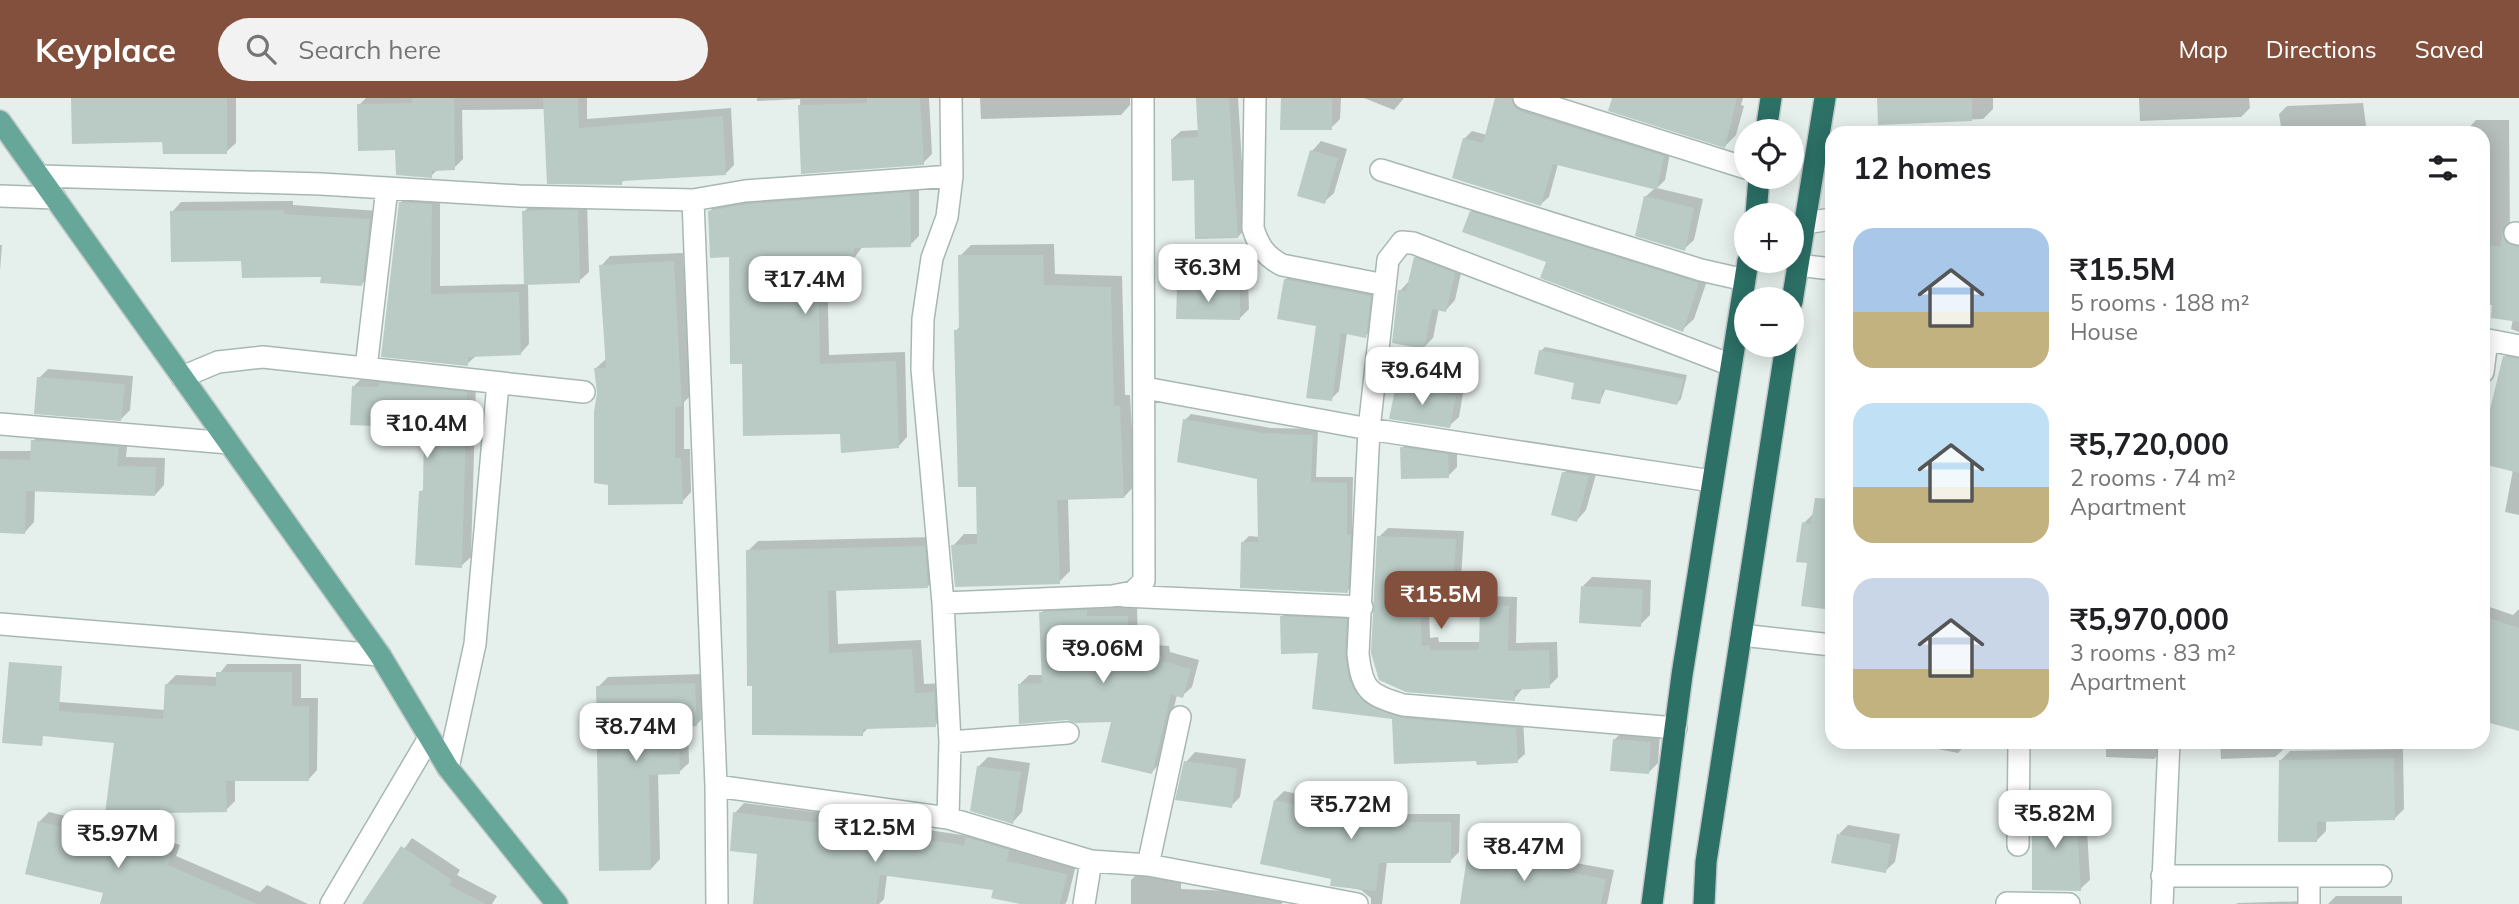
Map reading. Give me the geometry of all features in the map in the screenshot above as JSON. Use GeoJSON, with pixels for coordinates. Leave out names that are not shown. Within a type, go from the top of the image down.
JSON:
{"type":"FeatureCollection","features":[{"type":"Feature","properties":{"kind":"highway"},"geometry":{"type":"LineString","coordinates":[[1768,119],[1771,98]]}},
{"type":"Feature","properties":{"kind":"highway"},"geometry":{"type":"LineString","coordinates":[[1804,228],[1825,98]]}},
{"type":"Feature","properties":{"kind":"highway"},"geometry":{"type":"LineString","coordinates":[[1652,904],[1657,848],[1682,675],[1746,273]]}},
{"type":"Feature","properties":{"kind":"highway"},"geometry":{"type":"LineString","coordinates":[[1704,904],[1706,862],[1784,357]]}},
{"type":"Feature","properties":{"kind":"main road"},"geometry":{"type":"LineString","coordinates":[[0,121],[380,655],[448,768],[553,902]]}},
{"type":"Feature","properties":{"kind":"street"},"geometry":{"type":"LineString","coordinates":[[948,818],[950,742],[943,603],[922,369],[923,319],[932,258],[947,217],[952,176],[951,98]]}},
{"type":"Feature","properties":{"kind":"street"},"geometry":{"type":"LineString","coordinates":[[1112,596],[1133,592],[1144,581],[1143,98]]}},
{"type":"Feature","properties":{"kind":"street"},"geometry":{"type":"LineString","coordinates":[[1255,98],[1253,228],[1259,246],[1282,265],[1385,285]]}},
{"type":"Feature","properties":{"kind":"street"},"geometry":{"type":"LineString","coordinates":[[1524,98],[1734,164]]}},
{"type":"Feature","properties":{"kind":"street"},"geometry":{"type":"LineString","coordinates":[[1381,170],[1734,268]]}},
{"type":"Feature","properties":{"kind":"street"},"geometry":{"type":"LineString","coordinates":[[40,176],[387,188],[519,196],[693,200],[745,191],[952,176]]}},
{"type":"Feature","properties":{"kind":"street"},"geometry":{"type":"LineString","coordinates":[[366,369],[387,188]]}},
{"type":"Feature","properties":{"kind":"street"},"geometry":{"type":"LineString","coordinates":[[0,196],[55,198]]}},
{"type":"Feature","properties":{"kind":"street"},"geometry":{"type":"LineString","coordinates":[[693,200],[716,786],[717,904]]}},
{"type":"Feature","properties":{"kind":"street"},"geometry":{"type":"LineString","coordinates":[[1805,223],[1825,220]]}},
{"type":"Feature","properties":{"kind":"street"},"geometry":{"type":"LineString","coordinates":[[1676,728],[1403,705],[1377,698],[1362,680],[1358,654],[1369,429],[1388,260],[1402,242],[1413,243],[1731,365]]}},
{"type":"Feature","properties":{"kind":"street"},"geometry":{"type":"LineString","coordinates":[[1804,266],[1825,268]]}},
{"type":"Feature","properties":{"kind":"street"},"geometry":{"type":"LineString","coordinates":[[2490,341],[2519,346]]}},
{"type":"Feature","properties":{"kind":"street"},"geometry":{"type":"LineString","coordinates":[[182,377],[218,362],[263,357],[584,393]]}},
{"type":"Feature","properties":{"kind":"street"},"geometry":{"type":"LineString","coordinates":[[448,768],[470,677],[477,631],[498,383]]}},
{"type":"Feature","properties":{"kind":"street"},"geometry":{"type":"LineString","coordinates":[[1145,388],[1369,429],[1712,481]]}},
{"type":"Feature","properties":{"kind":"street"},"geometry":{"type":"LineString","coordinates":[[0,424],[229,443]]}},
{"type":"Feature","properties":{"kind":"street"},"geometry":{"type":"LineString","coordinates":[[943,603],[1112,596],[1362,607]]}},
{"type":"Feature","properties":{"kind":"street"},"geometry":{"type":"LineString","coordinates":[[0,625],[380,655]]}},
{"type":"Feature","properties":{"kind":"street"},"geometry":{"type":"LineString","coordinates":[[1741,635],[1825,644]]}},
{"type":"Feature","properties":{"kind":"street"},"geometry":{"type":"LineString","coordinates":[[1148,865],[1181,717]]}},
{"type":"Feature","properties":{"kind":"street"},"geometry":{"type":"LineString","coordinates":[[950,742],[1068,733]]}},
{"type":"Feature","properties":{"kind":"street"},"geometry":{"type":"LineString","coordinates":[[331,904],[429,738]]}},
{"type":"Feature","properties":{"kind":"street"},"geometry":{"type":"LineString","coordinates":[[2018,845],[2019,749]]}},
{"type":"Feature","properties":{"kind":"street"},"geometry":{"type":"LineString","coordinates":[[2162,904],[2169,749]]}},
{"type":"Feature","properties":{"kind":"street"},"geometry":{"type":"LineString","coordinates":[[716,786],[948,818],[1091,861],[1148,865],[1357,904]]}},
{"type":"Feature","properties":{"kind":"street"},"geometry":{"type":"LineString","coordinates":[[1084,904],[1091,861]]}},
{"type":"Feature","properties":{"kind":"street"},"geometry":{"type":"LineString","coordinates":[[2162,876],[2381,876]]}},
{"type":"Feature","properties":{"kind":"street"},"geometry":{"type":"LineString","coordinates":[[2309,876],[2309,904]]}},
{"type":"Feature","properties":{"kind":"street"},"geometry":{"type":"LineString","coordinates":[[2007,903],[2069,904]]}},
{"type":"Feature","properties":{"kind":"building"},"geometry":{"type":"Polygon","coordinates":[[[71,98],[227,98],[227,154],[163,154],[162,142],[72,144],[71,98]]]}},
{"type":"Feature","properties":{"kind":"building"},"geometry":{"type":"Polygon","coordinates":[[[412,98],[454,98],[455,170],[432,171],[432,178],[396,175],[395,150],[358,151],[357,104],[412,103],[412,98]]]}},
{"type":"Feature","properties":{"kind":"building"},"geometry":{"type":"Polygon","coordinates":[[[543,98],[578,98],[579,128],[723,116],[726,175],[622,181],[622,185],[547,184],[543,98]]]}},
{"type":"Feature","properties":{"kind":"building"},"geometry":{"type":"Polygon","coordinates":[[[867,98],[920,98],[924,165],[801,174],[798,105],[867,103],[867,98]]]}},
{"type":"Feature","properties":{"kind":"building"},"geometry":{"type":"Polygon","coordinates":[[[1196,98],[1229,98],[1238,238],[1195,239],[1194,180],[1172,181],[1171,139],[1198,137],[1196,98]]]}},
{"type":"Feature","properties":{"kind":"building"},"geometry":{"type":"Polygon","coordinates":[[[1281,98],[1332,98],[1332,130],[1280,130],[1281,98]]]}},
{"type":"Feature","properties":{"kind":"building"},"geometry":{"type":"Polygon","coordinates":[[[1495,98],[1511,98],[1520,111],[1664,156],[1657,190],[1553,164],[1541,206],[1452,178],[1463,138],[1483,143],[1495,98]]]}},
{"type":"Feature","properties":{"kind":"building"},"geometry":{"type":"Polygon","coordinates":[[[1612,98],[1737,98],[1725,148],[1608,111],[1612,98]]]}},
{"type":"Feature","properties":{"kind":"building"},"geometry":{"type":"Polygon","coordinates":[[[1877,98],[1972,98],[1972,121],[1878,125],[1877,98]]]}},
{"type":"Feature","properties":{"kind":"building"},"geometry":{"type":"Polygon","coordinates":[[[1310,150],[1338,158],[1325,204],[1297,196],[1310,150]]]}},
{"type":"Feature","properties":{"kind":"building"},"geometry":{"type":"Polygon","coordinates":[[[910,192],[911,247],[854,248],[854,260],[818,261],[820,364],[896,361],[899,448],[841,453],[840,434],[743,436],[742,364],[730,364],[729,257],[710,258],[708,211],[747,204],[910,192]]]}},
{"type":"Feature","properties":{"kind":"building"},"geometry":{"type":"Polygon","coordinates":[[[1644,196],[1694,208],[1685,251],[1635,236],[1644,196]]]}},
{"type":"Feature","properties":{"kind":"building"},"geometry":{"type":"Polygon","coordinates":[[[399,202],[432,204],[431,294],[519,292],[521,355],[468,357],[468,366],[381,357],[399,202]]]}},
{"type":"Feature","properties":{"kind":"building"},"geometry":{"type":"Polygon","coordinates":[[[284,210],[284,214],[370,219],[362,286],[320,283],[321,277],[242,278],[241,261],[171,262],[170,211],[284,210]]]}},
{"type":"Feature","properties":{"kind":"building"},"geometry":{"type":"Polygon","coordinates":[[[578,210],[580,283],[524,285],[522,211],[578,210]]]}},
{"type":"Feature","properties":{"kind":"building"},"geometry":{"type":"Polygon","coordinates":[[[1470,211],[1699,283],[1683,332],[1540,278],[1546,262],[1462,232],[1470,211]]]}},
{"type":"Feature","properties":{"kind":"building"},"geometry":{"type":"Polygon","coordinates":[[[2502,232],[2506,243],[2519,247],[2519,322],[2491,318],[2490,245],[2500,247],[2502,232]]]}},
{"type":"Feature","properties":{"kind":"building"},"geometry":{"type":"Polygon","coordinates":[[[958,255],[1043,255],[1044,285],[1111,287],[1114,406],[1120,406],[1124,498],[1057,500],[1060,584],[955,587],[951,545],[977,544],[976,487],[958,487],[954,330],[959,330],[958,255]]]}},
{"type":"Feature","properties":{"kind":"building"},"geometry":{"type":"Polygon","coordinates":[[[1414,257],[1455,273],[1446,312],[1432,309],[1424,349],[1392,343],[1398,290],[1406,291],[1414,257]]]}},
{"type":"Feature","properties":{"kind":"building"},"geometry":{"type":"Polygon","coordinates":[[[674,261],[682,406],[675,407],[675,458],[681,458],[683,504],[608,505],[608,485],[594,483],[594,412],[597,393],[594,368],[606,368],[599,265],[674,261]]]}},
{"type":"Feature","properties":{"kind":"building"},"geometry":{"type":"Polygon","coordinates":[[[1284,279],[1371,296],[1366,338],[1341,333],[1332,401],[1306,398],[1316,326],[1277,319],[1284,279]]]}},
{"type":"Feature","properties":{"kind":"building"},"geometry":{"type":"Polygon","coordinates":[[[1177,288],[1240,290],[1240,320],[1176,319],[1177,288]]]}},
{"type":"Feature","properties":{"kind":"building"},"geometry":{"type":"Polygon","coordinates":[[[1539,350],[1684,379],[1677,405],[1603,389],[1600,404],[1571,399],[1574,383],[1534,374],[1539,350]]]}},
{"type":"Feature","properties":{"kind":"building"},"geometry":{"type":"Polygon","coordinates":[[[2503,356],[2519,359],[2519,473],[2490,466],[2490,409],[2503,356]]]}},
{"type":"Feature","properties":{"kind":"building"},"geometry":{"type":"Polygon","coordinates":[[[37,377],[125,384],[121,421],[34,414],[37,377]]]}},
{"type":"Feature","properties":{"kind":"building"},"geometry":{"type":"Polygon","coordinates":[[[379,383],[467,392],[462,568],[415,565],[419,491],[423,491],[424,428],[350,425],[352,386],[378,387],[379,383]]]}},
{"type":"Feature","properties":{"kind":"building"},"geometry":{"type":"Polygon","coordinates":[[[1396,385],[1456,396],[1450,428],[1389,419],[1396,385]]]}},
{"type":"Feature","properties":{"kind":"building"},"geometry":{"type":"Polygon","coordinates":[[[1183,419],[1264,433],[1313,435],[1311,482],[1347,483],[1347,534],[1351,535],[1348,593],[1240,588],[1241,542],[1258,542],[1257,479],[1177,462],[1183,419]]]}},
{"type":"Feature","properties":{"kind":"building"},"geometry":{"type":"Polygon","coordinates":[[[31,440],[119,447],[117,466],[156,467],[155,496],[26,491],[25,534],[0,533],[0,459],[30,460],[31,440]]]}},
{"type":"Feature","properties":{"kind":"building"},"geometry":{"type":"Polygon","coordinates":[[[1400,447],[1448,454],[1449,478],[1401,479],[1400,447]]]}},
{"type":"Feature","properties":{"kind":"building"},"geometry":{"type":"Polygon","coordinates":[[[1562,472],[1589,476],[1577,522],[1551,515],[1562,472]]]}},
{"type":"Feature","properties":{"kind":"building"},"geometry":{"type":"Polygon","coordinates":[[[1815,498],[1825,499],[1825,609],[1801,606],[1807,563],[1796,562],[1802,522],[1811,524],[1815,498]]]}},
{"type":"Feature","properties":{"kind":"building"},"geometry":{"type":"Polygon","coordinates":[[[1377,536],[1456,539],[1453,589],[1419,587],[1422,646],[1430,645],[1430,650],[1479,650],[1480,604],[1509,606],[1508,651],[1549,650],[1550,688],[1514,690],[1515,701],[1406,692],[1379,680],[1371,653],[1377,536]]]}},
{"type":"Feature","properties":{"kind":"building"},"geometry":{"type":"Polygon","coordinates":[[[925,546],[928,588],[830,591],[829,653],[912,649],[915,693],[934,692],[936,727],[863,729],[863,736],[752,735],[752,686],[747,686],[746,550],[925,546]]]}},
{"type":"Feature","properties":{"kind":"building"},"geometry":{"type":"Polygon","coordinates":[[[1581,586],[1643,589],[1641,627],[1579,623],[1581,586]]]}},
{"type":"Feature","properties":{"kind":"building"},"geometry":{"type":"Polygon","coordinates":[[[1087,610],[1087,616],[1128,616],[1129,653],[1161,655],[1161,661],[1191,669],[1183,698],[1171,695],[1152,774],[1101,762],[1111,722],[1076,723],[1067,720],[1019,724],[1018,684],[1042,683],[1039,612],[1087,610]]]}},
{"type":"Feature","properties":{"kind":"building"},"geometry":{"type":"Polygon","coordinates":[[[1280,616],[1347,619],[1345,654],[1349,678],[1354,690],[1366,704],[1402,718],[1516,728],[1518,763],[1477,765],[1476,761],[1394,764],[1392,719],[1312,709],[1318,653],[1281,654],[1280,616]]]}},
{"type":"Feature","properties":{"kind":"building"},"geometry":{"type":"Polygon","coordinates":[[[2490,618],[2519,628],[2519,731],[2490,723],[2490,618]]]}},
{"type":"Feature","properties":{"kind":"building"},"geometry":{"type":"Polygon","coordinates":[[[9,662],[62,666],[59,711],[163,719],[165,684],[216,686],[216,672],[292,672],[292,706],[309,706],[309,781],[226,781],[227,812],[105,814],[114,743],[43,736],[42,746],[2,743],[9,662]]]}},
{"type":"Feature","properties":{"kind":"building"},"geometry":{"type":"Polygon","coordinates":[[[695,683],[697,726],[679,727],[680,774],[649,775],[651,870],[599,871],[596,686],[695,683]]]}},
{"type":"Feature","properties":{"kind":"building"},"geometry":{"type":"Polygon","coordinates":[[[1613,739],[1651,742],[1649,774],[1610,771],[1613,739]]]}},
{"type":"Feature","properties":{"kind":"building"},"geometry":{"type":"Polygon","coordinates":[[[2394,758],[2395,820],[2317,822],[2317,842],[2278,842],[2279,760],[2394,758]]]}},
{"type":"Feature","properties":{"kind":"building"},"geometry":{"type":"Polygon","coordinates":[[[1184,761],[1237,768],[1232,808],[1175,800],[1184,761]]]}},
{"type":"Feature","properties":{"kind":"building"},"geometry":{"type":"Polygon","coordinates":[[[977,766],[1021,772],[1013,824],[970,811],[977,766]]]}},
{"type":"Feature","properties":{"kind":"building"},"geometry":{"type":"Polygon","coordinates":[[[1346,793],[1390,796],[1388,822],[1451,822],[1451,863],[1379,863],[1376,891],[1330,886],[1331,879],[1260,864],[1274,800],[1345,815],[1346,793]]]}},
{"type":"Feature","properties":{"kind":"building"},"geometry":{"type":"Polygon","coordinates":[[[2076,807],[2081,891],[2032,890],[2032,809],[2076,807]]]}},
{"type":"Feature","properties":{"kind":"building"},"geometry":{"type":"Polygon","coordinates":[[[733,812],[885,831],[885,834],[964,845],[966,837],[1009,850],[1007,861],[1067,874],[1060,904],[1020,904],[991,898],[993,890],[880,875],[876,904],[753,904],[757,854],[730,851],[733,812]]]}},
{"type":"Feature","properties":{"kind":"building"},"geometry":{"type":"Polygon","coordinates":[[[38,821],[102,836],[103,833],[171,855],[168,865],[257,904],[100,904],[103,893],[25,874],[38,821]]]}},
{"type":"Feature","properties":{"kind":"building"},"geometry":{"type":"Polygon","coordinates":[[[1837,834],[1891,844],[1886,873],[1831,863],[1837,834]]]}},
{"type":"Feature","properties":{"kind":"building"},"geometry":{"type":"Polygon","coordinates":[[[401,846],[452,880],[449,885],[486,904],[362,904],[401,846]]]}},
{"type":"Feature","properties":{"kind":"building"},"geometry":{"type":"Polygon","coordinates":[[[1468,850],[1531,857],[1530,865],[1606,879],[1601,904],[1460,904],[1468,850]]]}}]}
